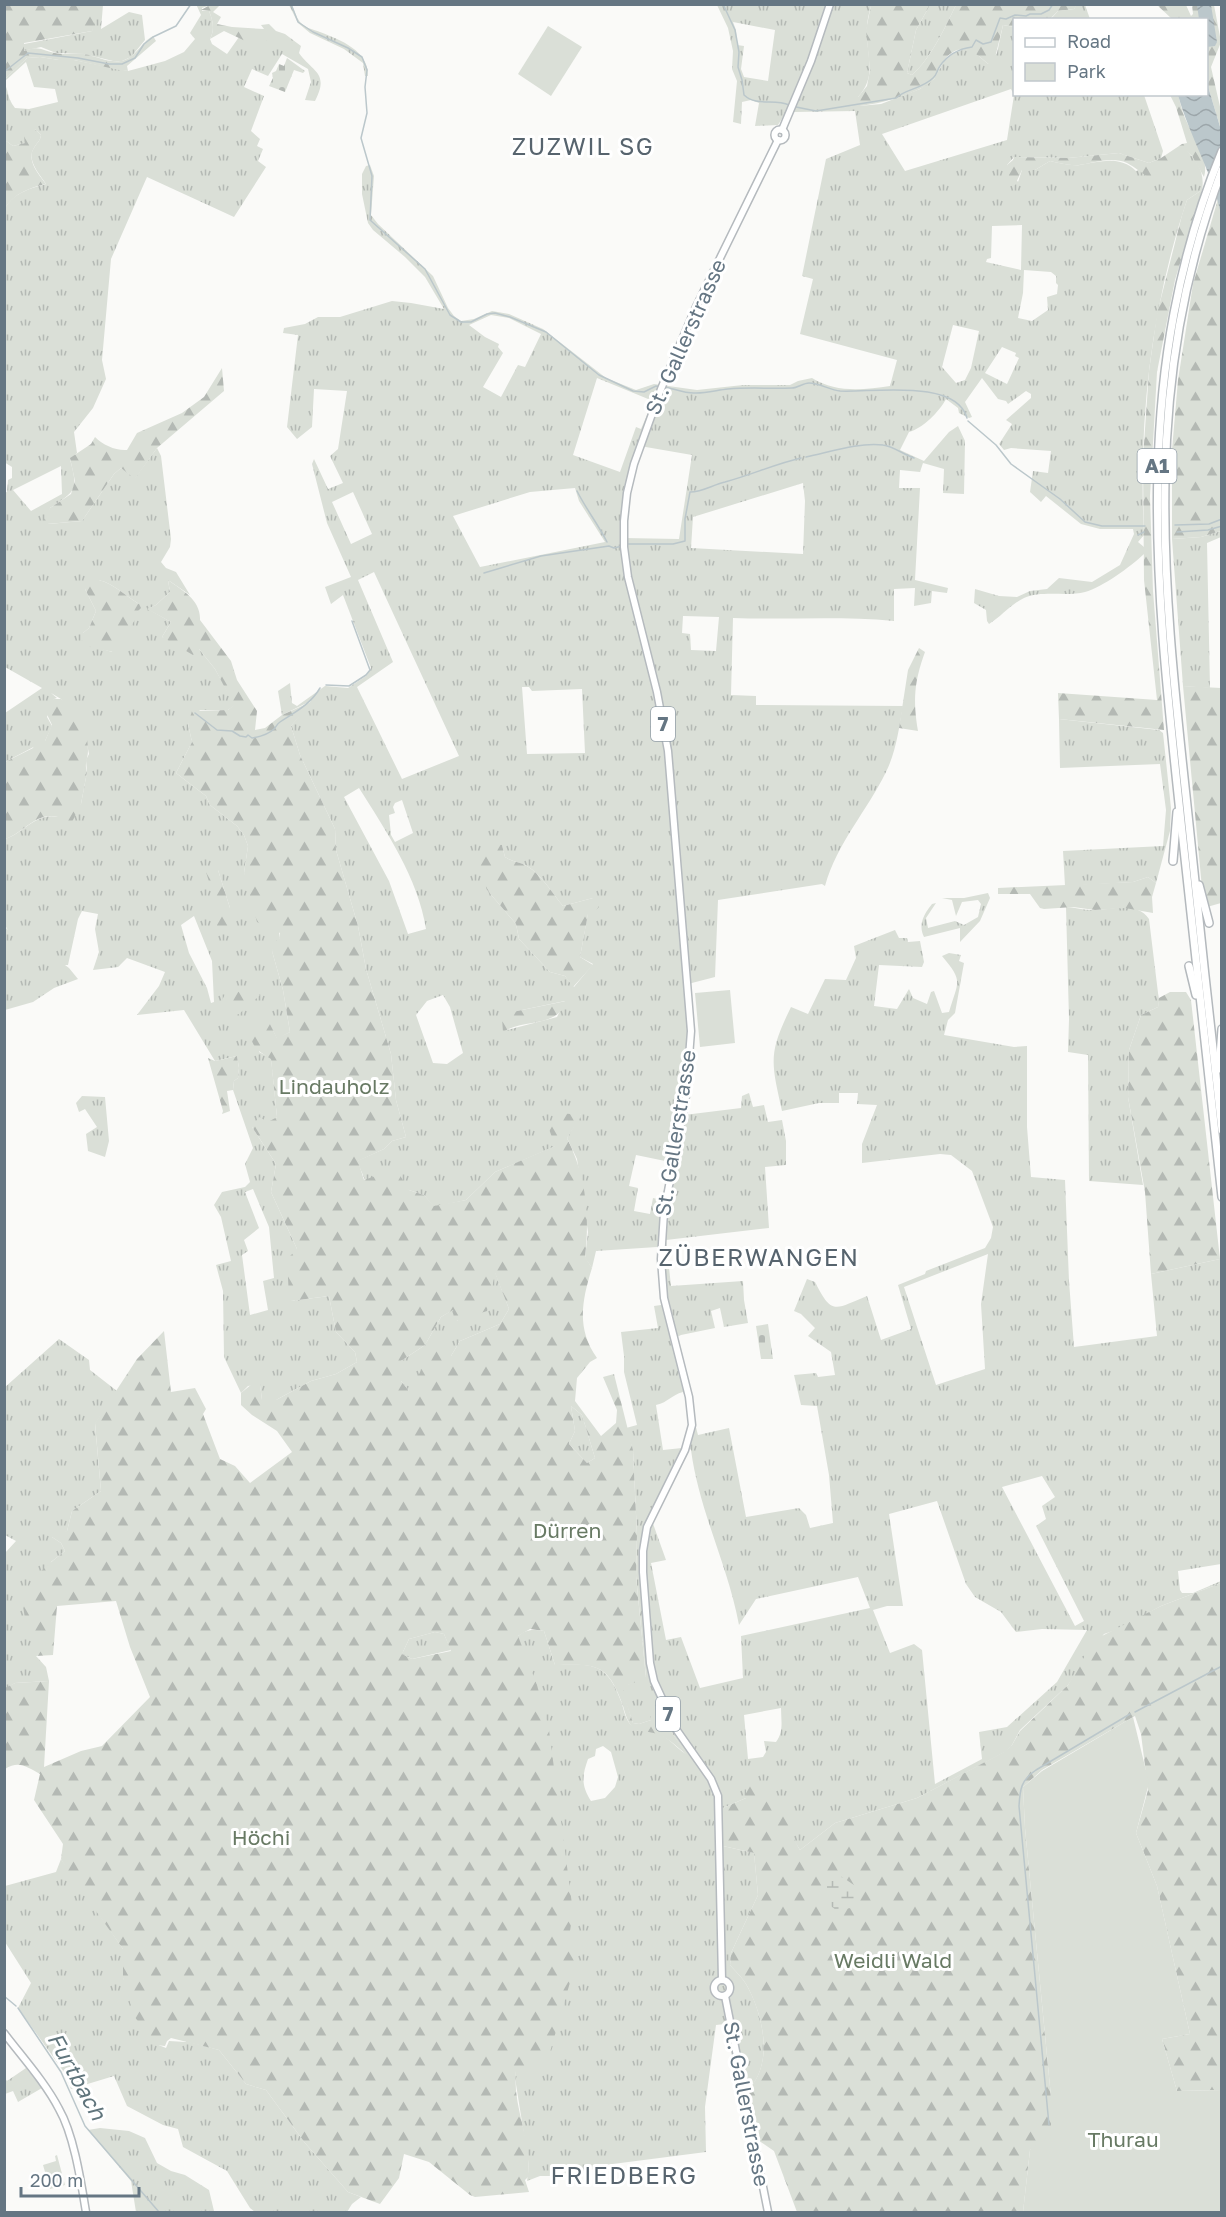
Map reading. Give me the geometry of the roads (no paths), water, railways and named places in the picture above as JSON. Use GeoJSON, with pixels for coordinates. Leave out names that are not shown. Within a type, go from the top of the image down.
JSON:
{"type":"FeatureCollection","features":[{"type":"Feature","properties":{"kind":"highway","name":"A1"},"geometry":{"type":"LineString","coordinates":[[1220,1113],[1191,845],[1163,637],[1157,552],[1158,434],[1170,330],[1184,268],[1202,205],[1221,151]]}},
{"type":"Feature","properties":{"kind":"highway","name":"A1"},"geometry":{"type":"LineString","coordinates":[[1173,861],[1177,815],[1176,734],[1165,569],[1164,452],[1175,342],[1205,216],[1221,170]]}},
{"type":"Feature","properties":{"kind":"highway","name":"A1"},"geometry":{"type":"LineString","coordinates":[[1176,774],[1221,1197]]}},
{"type":"Feature","properties":{"kind":"highway","name":"A1"},"geometry":{"type":"LineString","coordinates":[[1191,845],[1209,923]]}},
{"type":"Feature","properties":{"kind":"highway","name":"A1"},"geometry":{"type":"LineString","coordinates":[[1189,966],[1205,1048]]}},
{"type":"Feature","properties":{"kind":"highway","name":"A1"},"geometry":{"type":"LineString","coordinates":[[1221,1029],[1219,1065],[1221,1130]]}},
{"type":"Feature","properties":{"kind":"main road","name":"St. Gallerstrasse"},"geometry":{"type":"LineString","coordinates":[[722,1980],[718,1796],[711,1779],[676,1729],[654,1681],[650,1663],[643,1572],[643,1551],[647,1527],[685,1450],[692,1425],[688,1394],[666,1308],[660,1259],[664,1212],[686,1096],[691,1031],[668,751],[657,692],[631,589],[624,545],[625,512],[629,484],[662,387],[696,307],[778,140],[785,137],[786,134],[782,130],[814,52],[830,4]]}},
{"type":"Feature","properties":{"kind":"main road"},"geometry":{"type":"LineString","coordinates":[[722,1980],[730,1986],[725,1996],[718,1995],[714,1990],[715,1984],[722,1980]]}},
{"type":"Feature","properties":{"kind":"main road","name":"St. Gallerstrasse"},"geometry":{"type":"LineString","coordinates":[[725,1996],[768,2212]]}},
{"type":"Feature","properties":{"kind":"main road"},"geometry":{"type":"LineString","coordinates":[[4,2033],[50,2094],[61,2113],[70,2140],[86,2212]]}},
{"type":"Feature","properties":{"kind":"water"},"geometry":{"type":"Polygon","coordinates":[[[1197,5],[1211,5],[1217,42],[1215,46],[1208,47],[1208,18],[1199,18],[1197,5]]]}},
{"type":"Feature","properties":{"kind":"water"},"geometry":{"type":"Polygon","coordinates":[[[1208,86],[1221,130],[1221,214],[1212,183],[1178,96],[1208,96],[1208,86]]]}},
{"type":"Feature","properties":{"kind":"waterway"},"geometry":{"type":"LineString","coordinates":[[4,72],[28,53],[122,64],[135,58],[144,44],[153,37],[176,26],[191,4]]}},
{"type":"Feature","properties":{"kind":"waterway"},"geometry":{"type":"LineString","coordinates":[[291,4],[298,22],[362,57],[367,70],[365,87],[367,113],[361,138],[372,176],[370,220],[425,269],[450,315],[461,322],[471,322],[487,314],[495,313],[510,317],[546,332],[599,375],[633,391],[644,392],[656,386],[660,387]]}},
{"type":"Feature","properties":{"kind":"waterway"},"geometry":{"type":"LineString","coordinates":[[723,4],[735,30],[739,52],[738,67],[744,95],[755,101],[789,105]]}},
{"type":"Feature","properties":{"kind":"waterway"},"geometry":{"type":"LineString","coordinates":[[796,107],[816,111],[896,98],[929,82],[946,58],[962,49],[972,47],[976,40],[983,44],[991,42],[1000,18],[1041,14],[1049,10],[1053,4]]}},
{"type":"Feature","properties":{"kind":"waterway"},"geometry":{"type":"LineString","coordinates":[[665,387],[684,392],[704,393],[736,388],[792,388],[809,383],[840,391],[911,390],[947,397],[960,405],[967,418]]}},
{"type":"Feature","properties":{"kind":"waterway"},"geometry":{"type":"LineString","coordinates":[[968,421],[996,445],[1011,464],[1060,499],[1085,522],[1102,526],[1145,526]]}},
{"type":"Feature","properties":{"kind":"waterway"},"geometry":{"type":"LineString","coordinates":[[806,457],[874,444],[887,446],[914,458]]}},
{"type":"Feature","properties":{"kind":"waterway"},"geometry":{"type":"LineString","coordinates":[[627,544],[673,544],[685,541],[685,519],[690,492],[703,490],[801,458]]}},
{"type":"Feature","properties":{"kind":"waterway"},"geometry":{"type":"LineString","coordinates":[[577,491],[607,542]]}},
{"type":"Feature","properties":{"kind":"waterway"},"geometry":{"type":"LineString","coordinates":[[1175,525],[1209,524],[1222,519]]}},
{"type":"Feature","properties":{"kind":"waterway"},"geometry":{"type":"LineString","coordinates":[[1177,532],[1208,530],[1222,526]]}},
{"type":"Feature","properties":{"kind":"waterway"},"geometry":{"type":"LineString","coordinates":[[1138,535],[1144,532]]}},
{"type":"Feature","properties":{"kind":"waterway"},"geometry":{"type":"LineString","coordinates":[[484,573],[541,556],[622,546]]}},
{"type":"Feature","properties":{"kind":"waterway"},"geometry":{"type":"LineString","coordinates":[[326,685],[349,686],[370,670],[352,621]]}},
{"type":"Feature","properties":{"kind":"waterway"},"geometry":{"type":"LineString","coordinates":[[195,713],[217,730],[232,731],[240,736],[248,735],[254,738],[272,731],[279,723],[307,704],[320,688]]}},
{"type":"Feature","properties":{"kind":"waterway"},"geometry":{"type":"LineString","coordinates":[[1135,1712],[1222,1666]]}},
{"type":"Feature","properties":{"kind":"waterway"},"geometry":{"type":"LineString","coordinates":[[1049,2125],[1019,1806],[1021,1790],[1024,1781],[1036,1770],[1130,1714]]}},
{"type":"Feature","properties":{"kind":"waterway","name":"Furtbach"},"geometry":{"type":"LineString","coordinates":[[4,1996],[16,2006]]}},
{"type":"Feature","properties":{"kind":"waterway","name":"Furtbach"},"geometry":{"type":"LineString","coordinates":[[18,2008],[61,2072],[85,2126],[159,2212]]}},
{"type":"Feature","properties":{"kind":"district","name":"ZUZWIL SG"},"geometry":{"type":"Point","coordinates":[583,147]}},
{"type":"Feature","properties":{"kind":"district","name":"ZÜBERWANGEN"},"geometry":{"type":"Point","coordinates":[759,1258]}},
{"type":"Feature","properties":{"kind":"district","name":"FRIEDBERG"},"geometry":{"type":"Point","coordinates":[624,2176]}},
{"type":"Feature","properties":{"kind":"park label","name":"Lindauholz"},"geometry":{"type":"Point","coordinates":[334,1087]}},
{"type":"Feature","properties":{"kind":"park label","name":"Dürren"},"geometry":{"type":"Point","coordinates":[567,1531]}},
{"type":"Feature","properties":{"kind":"park label","name":"Höchi"},"geometry":{"type":"Point","coordinates":[261,1838]}},
{"type":"Feature","properties":{"kind":"park label","name":"Weidli Wald"},"geometry":{"type":"Point","coordinates":[893,1961]}},
{"type":"Feature","properties":{"kind":"park label","name":"Thurau"},"geometry":{"type":"Point","coordinates":[1123,2140]}}]}
